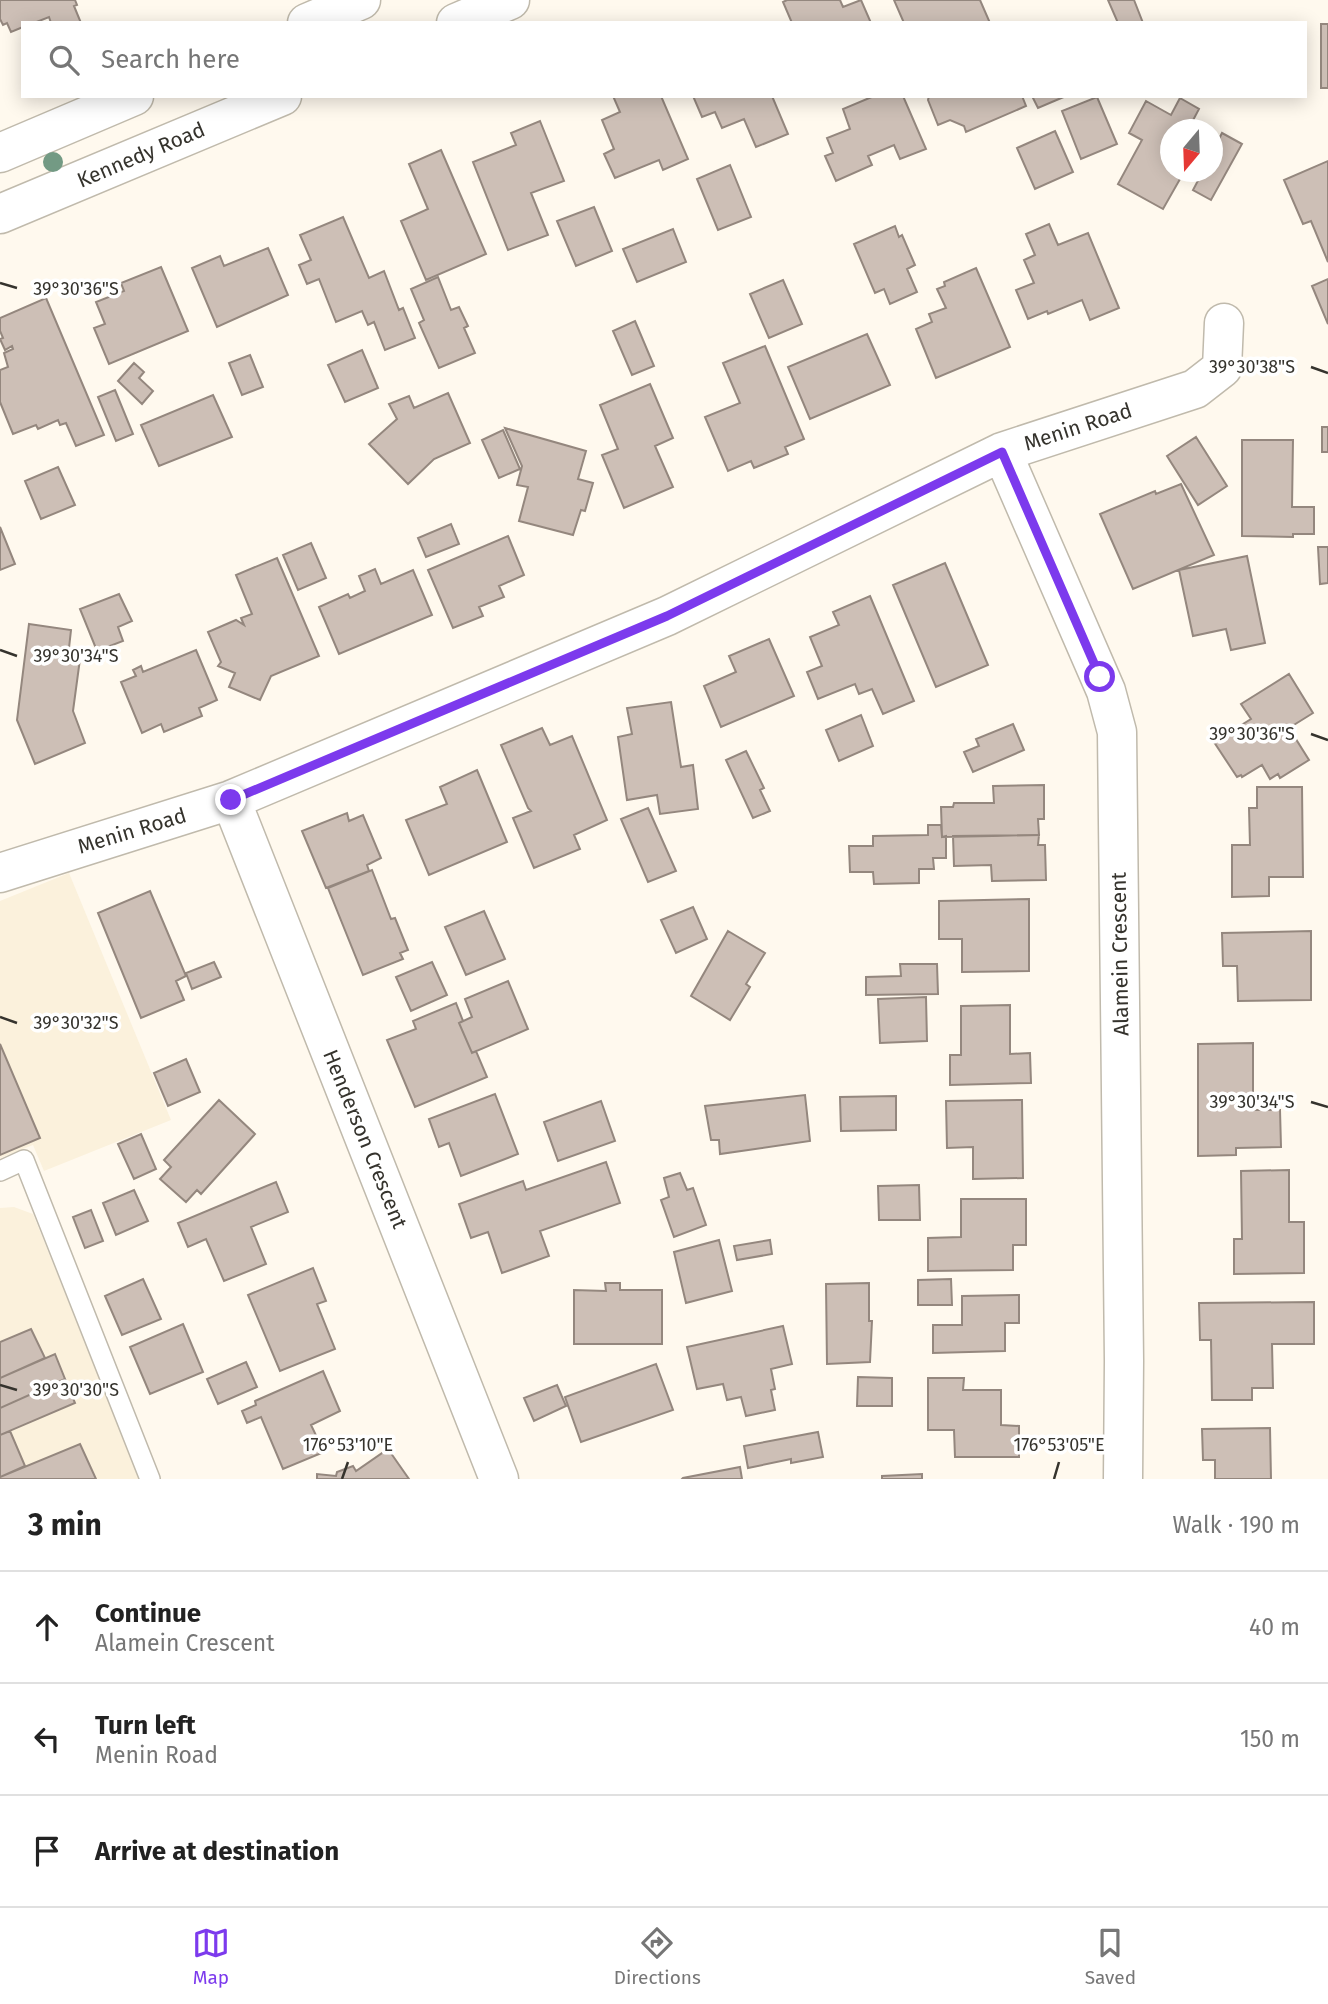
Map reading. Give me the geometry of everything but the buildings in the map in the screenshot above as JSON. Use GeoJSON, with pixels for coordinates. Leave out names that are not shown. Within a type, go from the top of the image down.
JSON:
{"type":"FeatureCollection","features":[{"type":"Feature","properties":{"kind":"street"},"geometry":{"type":"LineString","coordinates":[[312,21],[361,0]]}},
{"type":"Feature","properties":{"kind":"street"},"geometry":{"type":"LineString","coordinates":[[461,21],[510,0]]}},
{"type":"Feature","properties":{"kind":"street"},"geometry":{"type":"LineString","coordinates":[[0,153],[129,98]]}},
{"type":"Feature","properties":{"kind":"street","name":"Kennedy Road"},"geometry":{"type":"LineString","coordinates":[[0,214],[277,98]]}},
{"type":"Feature","properties":{"kind":"street","name":"Menin Road"},"geometry":{"type":"LineString","coordinates":[[0,873],[231,800],[667,616],[1002,452],[1195,389],[1222,368],[1224,323]]}},
{"type":"Feature","properties":{"kind":"street","name":"Alamein Crescent"},"geometry":{"type":"LineString","coordinates":[[1002,452],[1106,691],[1117,732],[1123,1479]]}},
{"type":"Feature","properties":{"kind":"street","name":"Henderson Crescent"},"geometry":{"type":"LineString","coordinates":[[231,800],[499,1479]]}},
{"type":"Feature","properties":{"kind":"lane"},"geometry":{"type":"LineString","coordinates":[[0,1171],[23,1160],[150,1479]]}},
{"type":"Feature","properties":{"kind":"shaded area"},"geometry":{"type":"Polygon","coordinates":[[[69,873],[171,1120],[44,1171],[33,1145],[0,1158],[0,901],[69,873]]]}},
{"type":"Feature","properties":{"kind":"shaded area"},"geometry":{"type":"Polygon","coordinates":[[[14,1207],[33,1214],[140,1479],[0,1479],[0,1208],[14,1207]]]}},
{"type":"Feature","properties":{"kind":"route"},"geometry":{"type":"LineString","coordinates":[[231,800],[667,616],[1002,452],[1100,677]]}}]}
